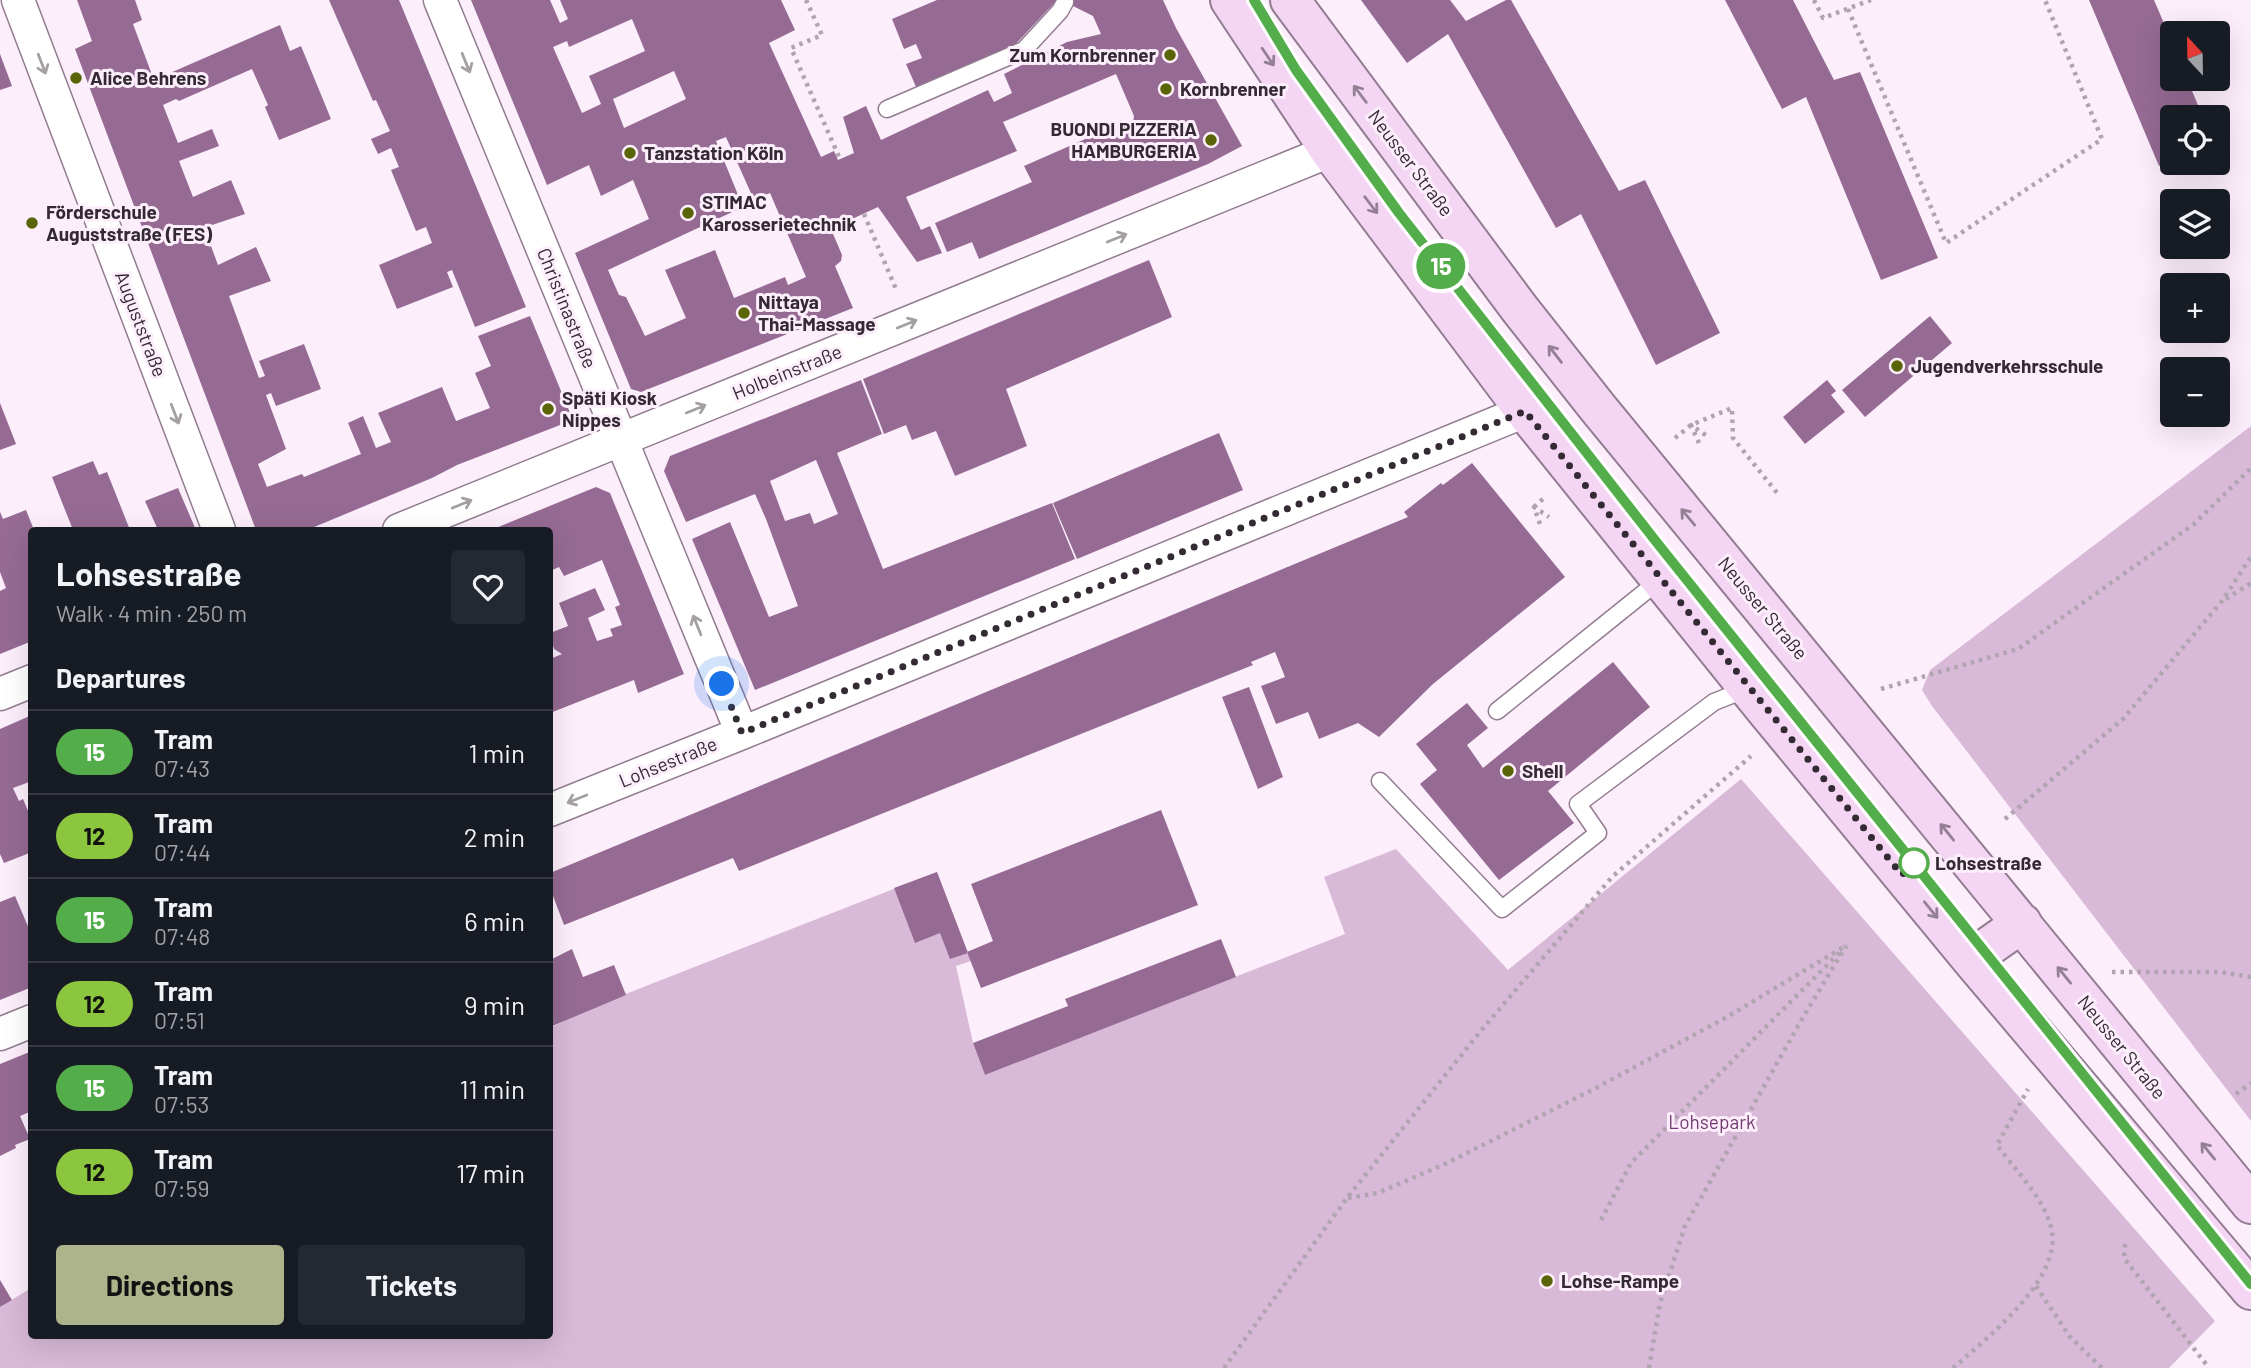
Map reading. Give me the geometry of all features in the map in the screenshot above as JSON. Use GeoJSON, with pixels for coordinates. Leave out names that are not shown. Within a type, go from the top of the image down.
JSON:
{"type":"FeatureCollection","features":[{"type":"Feature","properties":{"kind":"main road"},"geometry":{"type":"LineString","coordinates":[[1230,0],[1330,150],[1525,411],[1971,959],[2251,1290]]}},
{"type":"Feature","properties":{"kind":"main road","name":"Neusser Straße"},"geometry":{"type":"LineString","coordinates":[[1290,0],[1519,308],[1598,408],[2251,1204]]}},
{"type":"Feature","properties":{"kind":"main road"},"geometry":{"type":"LineString","coordinates":[[1525,411],[1598,408]]}},
{"type":"Feature","properties":{"kind":"main road"},"geometry":{"type":"LineString","coordinates":[[1971,959],[2022,923]]}},
{"type":"Feature","properties":{"kind":"street","name":"Auguststraße"},"geometry":{"type":"LineString","coordinates":[[18,0],[218,527]]}},
{"type":"Feature","properties":{"kind":"street","name":"Christinastraße"},"geometry":{"type":"LineString","coordinates":[[440,0],[742,733]]}},
{"type":"Feature","properties":{"kind":"street","name":"Holbeinstraße"},"geometry":{"type":"LineString","coordinates":[[406,527],[1330,150]]}},
{"type":"Feature","properties":{"kind":"street","name":"Lohsestraße"},"geometry":{"type":"LineString","coordinates":[[553,809],[1525,411]]}},
{"type":"Feature","properties":{"kind":"street"},"geometry":{"type":"LineString","coordinates":[[0,694],[28,683]]}},
{"type":"Feature","properties":{"kind":"street"},"geometry":{"type":"LineString","coordinates":[[0,1034],[28,1023]]}},
{"type":"Feature","properties":{"kind":"lane"},"geometry":{"type":"LineString","coordinates":[[887,109],[1024,50],[1065,2]]}},
{"type":"Feature","properties":{"kind":"lane"},"geometry":{"type":"LineString","coordinates":[[1497,711],[1661,579]]}},
{"type":"Feature","properties":{"kind":"lane"},"geometry":{"type":"LineString","coordinates":[[1380,781],[1502,909],[1598,833],[1578,804],[1714,702],[1749,688]]}},
{"type":"Feature","properties":{"kind":"path"},"geometry":{"type":"LineString","coordinates":[[806,0],[821,35],[792,48],[840,159]]}},
{"type":"Feature","properties":{"kind":"path"},"geometry":{"type":"LineString","coordinates":[[1814,0],[1823,18],[1871,0]]}},
{"type":"Feature","properties":{"kind":"path"},"geometry":{"type":"LineString","coordinates":[[1849,9],[1947,243],[2102,139],[2045,0]]}},
{"type":"Feature","properties":{"kind":"path"},"geometry":{"type":"LineString","coordinates":[[864,214],[911,322]]}},
{"type":"Feature","properties":{"kind":"path"},"geometry":{"type":"LineString","coordinates":[[1644,464],[1691,425],[1732,408],[1733,438],[1779,494]]}},
{"type":"Feature","properties":{"kind":"path"},"geometry":{"type":"LineString","coordinates":[[1691,425],[1707,436]]}},
{"type":"Feature","properties":{"kind":"path"},"geometry":{"type":"LineString","coordinates":[[1691,425],[1699,443]]}},
{"type":"Feature","properties":{"kind":"path"},"geometry":{"type":"LineString","coordinates":[[1840,702],[2018,649],[2194,524],[2251,468]]}},
{"type":"Feature","properties":{"kind":"path"},"geometry":{"type":"LineString","coordinates":[[1540,524],[1534,507],[1549,517]]}},
{"type":"Feature","properties":{"kind":"path"},"geometry":{"type":"LineString","coordinates":[[2005,819],[2123,719],[2222,601],[2251,557]]}},
{"type":"Feature","properties":{"kind":"path"},"geometry":{"type":"LineString","coordinates":[[2222,601],[2251,583]]}},
{"type":"Feature","properties":{"kind":"path"},"geometry":{"type":"LineString","coordinates":[[1224,1368],[1347,1198],[1479,1033],[1612,877],[1782,729]]}},
{"type":"Feature","properties":{"kind":"path"},"geometry":{"type":"LineString","coordinates":[[1347,1198],[1378,1193],[1447,1163],[1727,1017],[1847,945]]}},
{"type":"Feature","properties":{"kind":"path"},"geometry":{"type":"LineString","coordinates":[[1601,1220],[1631,1163],[1847,945]]}},
{"type":"Feature","properties":{"kind":"path"},"geometry":{"type":"LineString","coordinates":[[1649,1368],[1660,1303],[1685,1226],[1847,945]]}},
{"type":"Feature","properties":{"kind":"path"},"geometry":{"type":"LineString","coordinates":[[2062,972],[2220,972],[2251,977]]}},
{"type":"Feature","properties":{"kind":"path"},"geometry":{"type":"LineString","coordinates":[[2236,1094],[2251,1083]]}},
{"type":"Feature","properties":{"kind":"path"},"geometry":{"type":"LineString","coordinates":[[1953,1368],[1989,1336],[2036,1286],[2052,1254],[2052,1228],[2042,1207],[1997,1145],[2030,1084]]}},
{"type":"Feature","properties":{"kind":"path"},"geometry":{"type":"LineString","coordinates":[[2125,1244],[2124,1258],[2208,1368]]}},
{"type":"Feature","properties":{"kind":"path"},"geometry":{"type":"LineString","coordinates":[[2036,1286],[2070,1337],[2102,1368]]}},
{"type":"Feature","properties":{"kind":"green space"},"geometry":{"type":"Polygon","coordinates":[[[2251,426],[2251,1121],[1922,690],[1930,670],[2251,426]]]}},
{"type":"Feature","properties":{"kind":"green space","name":"Lohsepark"},"geometry":{"type":"Polygon","coordinates":[[[1741,779],[2215,1321],[2169,1368],[0,1368],[0,1307],[28,1290],[28,1339],[553,1339],[553,1027],[595,1006],[937,872],[971,961],[956,966],[973,1043],[985,1075],[1345,934],[1324,877],[1396,849],[1508,970],[1741,779]]]}},
{"type":"Feature","properties":{"kind":"building"},"geometry":{"type":"Polygon","coordinates":[[[77,0],[135,0],[142,20],[133,24],[154,80],[280,25],[290,51],[301,46],[331,119],[279,140],[265,107],[268,105],[252,69],[179,101],[176,99],[163,105],[178,143],[212,129],[219,146],[179,161],[193,197],[231,180],[245,214],[203,228],[218,265],[256,247],[271,281],[229,296],[259,378],[265,376],[259,361],[304,344],[321,389],[276,406],[271,393],[266,395],[286,449],[258,464],[267,487],[302,474],[304,477],[361,454],[348,423],[363,416],[376,448],[391,442],[378,413],[442,387],[456,421],[490,408],[475,373],[491,366],[478,336],[530,316],[573,420],[457,465],[314,527],[255,527],[75,49],[92,41],[77,0]]]}},
{"type":"Feature","properties":{"kind":"building"},"geometry":{"type":"Polygon","coordinates":[[[329,0],[399,0],[526,307],[475,327],[452,270],[447,272],[453,287],[397,309],[379,265],[432,243],[426,227],[416,231],[391,170],[399,167],[391,148],[378,154],[371,139],[390,131],[376,100],[373,101],[329,0]]]}},
{"type":"Feature","properties":{"kind":"building"},"geometry":{"type":"Polygon","coordinates":[[[471,0],[550,0],[560,23],[568,19],[560,0],[781,0],[795,30],[769,43],[821,157],[834,151],[838,160],[854,153],[843,117],[866,106],[881,140],[988,90],[994,102],[1012,93],[1004,74],[1067,42],[1101,34],[1093,16],[1061,0],[1163,0],[1242,146],[1208,164],[979,259],[972,242],[947,252],[935,223],[1032,182],[1024,166],[1124,122],[1133,123],[1134,116],[1116,74],[1003,122],[1017,151],[906,197],[921,230],[930,226],[942,253],[917,262],[878,207],[831,229],[842,255],[841,261],[835,266],[853,308],[641,392],[631,389],[575,253],[649,219],[633,180],[601,196],[589,165],[547,185],[471,0]],[[632,19],[569,47],[567,41],[553,47],[582,113],[601,104],[589,76],[645,51],[632,19]],[[674,71],[613,99],[624,128],[686,99],[674,71]],[[726,137],[716,141],[743,207],[608,270],[619,295],[626,297],[645,336],[686,318],[665,270],[715,250],[734,298],[785,277],[788,285],[806,277],[770,193],[754,200],[726,137]]]}},
{"type":"Feature","properties":{"kind":"building"},"geometry":{"type":"Polygon","coordinates":[[[937,0],[1057,0],[1014,46],[917,89],[906,64],[922,58],[916,44],[904,49],[892,19],[937,0]]]}},
{"type":"Feature","properties":{"kind":"building"},"geometry":{"type":"Polygon","coordinates":[[[1361,0],[1450,0],[1466,21],[1506,0],[1511,0],[1619,191],[1645,180],[1720,333],[1656,365],[1581,214],[1556,228],[1448,34],[1407,63],[1361,0]]]}},
{"type":"Feature","properties":{"kind":"building"},"geometry":{"type":"Polygon","coordinates":[[[1725,0],[1793,0],[1834,80],[1860,72],[1938,258],[1881,280],[1806,97],[1782,109],[1725,0]]]}},
{"type":"Feature","properties":{"kind":"building"},"geometry":{"type":"Polygon","coordinates":[[[2089,0],[2154,0],[2163,21],[2160,21],[2160,91],[2192,91],[2198,105],[2160,105],[2159,166],[2089,0]]]}},
{"type":"Feature","properties":{"kind":"building"},"geometry":{"type":"Polygon","coordinates":[[[0,54],[12,86],[0,90],[0,54]]]}},
{"type":"Feature","properties":{"kind":"building"},"geometry":{"type":"Polygon","coordinates":[[[1149,260],[1172,317],[1006,389],[1027,446],[955,476],[936,431],[912,440],[906,425],[884,434],[863,379],[1149,260]]]}},
{"type":"Feature","properties":{"kind":"building","name":"Jugendverkehrsschule"},"geometry":{"type":"Polygon","coordinates":[[[1930,316],[1952,343],[1865,417],[1842,390],[1930,316]]]}},
{"type":"Feature","properties":{"kind":"building"},"geometry":{"type":"Polygon","coordinates":[[[861,380],[882,434],[837,453],[883,569],[1052,503],[1075,559],[755,690],[692,539],[730,522],[769,617],[798,606],[755,494],[686,522],[664,471],[670,456],[861,380]],[[816,460],[770,481],[785,521],[810,513],[814,524],[838,514],[816,460]]]}},
{"type":"Feature","properties":{"kind":"building"},"geometry":{"type":"Polygon","coordinates":[[[1827,380],[1836,391],[1831,395],[1845,412],[1805,444],[1783,417],[1827,380]]]}},
{"type":"Feature","properties":{"kind":"building"},"geometry":{"type":"Polygon","coordinates":[[[0,403],[16,444],[0,450],[0,403]]]}},
{"type":"Feature","properties":{"kind":"building"},"geometry":{"type":"Polygon","coordinates":[[[1219,433],[1243,490],[1077,559],[1053,503],[1219,433]]]}},
{"type":"Feature","properties":{"kind":"building"},"geometry":{"type":"Polygon","coordinates":[[[93,461],[99,475],[107,472],[129,527],[72,527],[52,477],[93,461]]]}},
{"type":"Feature","properties":{"kind":"building"},"geometry":{"type":"Polygon","coordinates":[[[1472,463],[1565,577],[1433,684],[1379,737],[1358,723],[1319,739],[1308,712],[1276,724],[1261,686],[1285,677],[1275,652],[1251,662],[1253,665],[739,871],[733,858],[564,925],[553,896],[553,872],[1408,517],[1404,512],[1441,483],[1443,485],[1472,463]]]}},
{"type":"Feature","properties":{"kind":"building"},"geometry":{"type":"Polygon","coordinates":[[[596,487],[610,493],[684,674],[638,693],[634,680],[553,712],[553,658],[562,654],[554,649],[553,632],[568,626],[559,603],[595,588],[605,610],[588,618],[597,641],[613,636],[610,629],[622,625],[615,607],[620,605],[602,560],[564,576],[559,567],[553,570],[553,527],[498,527],[596,487]]]}},
{"type":"Feature","properties":{"kind":"building"},"geometry":{"type":"Polygon","coordinates":[[[178,488],[195,527],[157,527],[145,501],[178,488]]]}},
{"type":"Feature","properties":{"kind":"building"},"geometry":{"type":"Polygon","coordinates":[[[26,510],[33,527],[28,527],[28,643],[0,654],[0,591],[6,588],[0,572],[0,512],[3,519],[26,510]]]}},
{"type":"Feature","properties":{"kind":"building"},"geometry":{"type":"Polygon","coordinates":[[[1613,662],[1650,707],[1548,791],[1574,823],[1499,880],[1420,784],[1437,770],[1416,744],[1467,703],[1488,728],[1467,745],[1483,768],[1613,662]]]}},
{"type":"Feature","properties":{"kind":"building"},"geometry":{"type":"Polygon","coordinates":[[[1249,687],[1283,777],[1258,789],[1222,697],[1249,687]]]}},
{"type":"Feature","properties":{"kind":"building"},"geometry":{"type":"Polygon","coordinates":[[[28,717],[28,782],[13,788],[19,801],[23,799],[28,811],[28,854],[4,863],[0,854],[0,729],[28,717]]]}},
{"type":"Feature","properties":{"kind":"building"},"geometry":{"type":"Polygon","coordinates":[[[1161,810],[1198,905],[981,988],[967,952],[993,941],[971,884],[1161,810]]]}},
{"type":"Feature","properties":{"kind":"building"},"geometry":{"type":"Polygon","coordinates":[[[937,872],[968,953],[950,959],[940,933],[915,943],[894,888],[937,872]]]}},
{"type":"Feature","properties":{"kind":"building"},"geometry":{"type":"Polygon","coordinates":[[[15,896],[28,926],[28,989],[0,1000],[0,902],[15,896]]]}},
{"type":"Feature","properties":{"kind":"building"},"geometry":{"type":"Polygon","coordinates":[[[1221,939],[1236,977],[985,1075],[973,1043],[1068,1006],[1065,999],[1221,939]]]}},
{"type":"Feature","properties":{"kind":"building"},"geometry":{"type":"Polygon","coordinates":[[[572,949],[583,977],[614,965],[626,995],[553,1026],[553,958],[572,949]]]}},
{"type":"Feature","properties":{"kind":"building"},"geometry":{"type":"Polygon","coordinates":[[[28,1053],[28,1113],[20,1116],[28,1140],[0,1156],[0,1064],[28,1053]]]}},
{"type":"Feature","properties":{"kind":"building"},"geometry":{"type":"Polygon","coordinates":[[[0,1280],[12,1300],[0,1307],[0,1280]]]}},
{"type":"Feature","properties":{"kind":"tram line","name":"15"},"geometry":{"type":"LineString","coordinates":[[1254,0],[1296,70],[1399,213],[1658,544],[2251,1284]]}},
{"type":"Feature","properties":{"kind":"place","name":"Zum Kornbrenner"},"geometry":{"type":"Point","coordinates":[1170,55]}},
{"type":"Feature","properties":{"kind":"place","name":"Alice Behrens"},"geometry":{"type":"Point","coordinates":[76,78]}},
{"type":"Feature","properties":{"kind":"place","name":"Kornbrenner"},"geometry":{"type":"Point","coordinates":[1166,89]}},
{"type":"Feature","properties":{"kind":"place","name":"BUONDI PIZZERIA HAMBURGERIA"},"geometry":{"type":"Point","coordinates":[1211,140]}},
{"type":"Feature","properties":{"kind":"place","name":"Tanzstation Köln"},"geometry":{"type":"Point","coordinates":[630,153]}},
{"type":"Feature","properties":{"kind":"place","name":"STIMAC Karosserietechnik"},"geometry":{"type":"Point","coordinates":[688,213]}},
{"type":"Feature","properties":{"kind":"place","name":"Förderschule Auguststraße (FES)"},"geometry":{"type":"Point","coordinates":[32,223]}},
{"type":"Feature","properties":{"kind":"place","name":"Nittaya Thai-Massage"},"geometry":{"type":"Point","coordinates":[744,313]}},
{"type":"Feature","properties":{"kind":"place","name":"Jugendverkehrsschule"},"geometry":{"type":"Point","coordinates":[1897,366]}},
{"type":"Feature","properties":{"kind":"place","name":"Späti Kiosk Nippes"},"geometry":{"type":"Point","coordinates":[548,409]}},
{"type":"Feature","properties":{"kind":"place","name":"Shell"},"geometry":{"type":"Point","coordinates":[1508,771]}},
{"type":"Feature","properties":{"kind":"place","name":"Lohsestraße"},"geometry":{"type":"Point","coordinates":[1914,863]}},
{"type":"Feature","properties":{"kind":"place","name":"Lohse-Rampe"},"geometry":{"type":"Point","coordinates":[1547,1281]}},
{"type":"Feature","properties":{"kind":"route"},"geometry":{"type":"LineString","coordinates":[[722,684],[742,733],[1525,411],[1902,875],[1914,863]]}}]}
